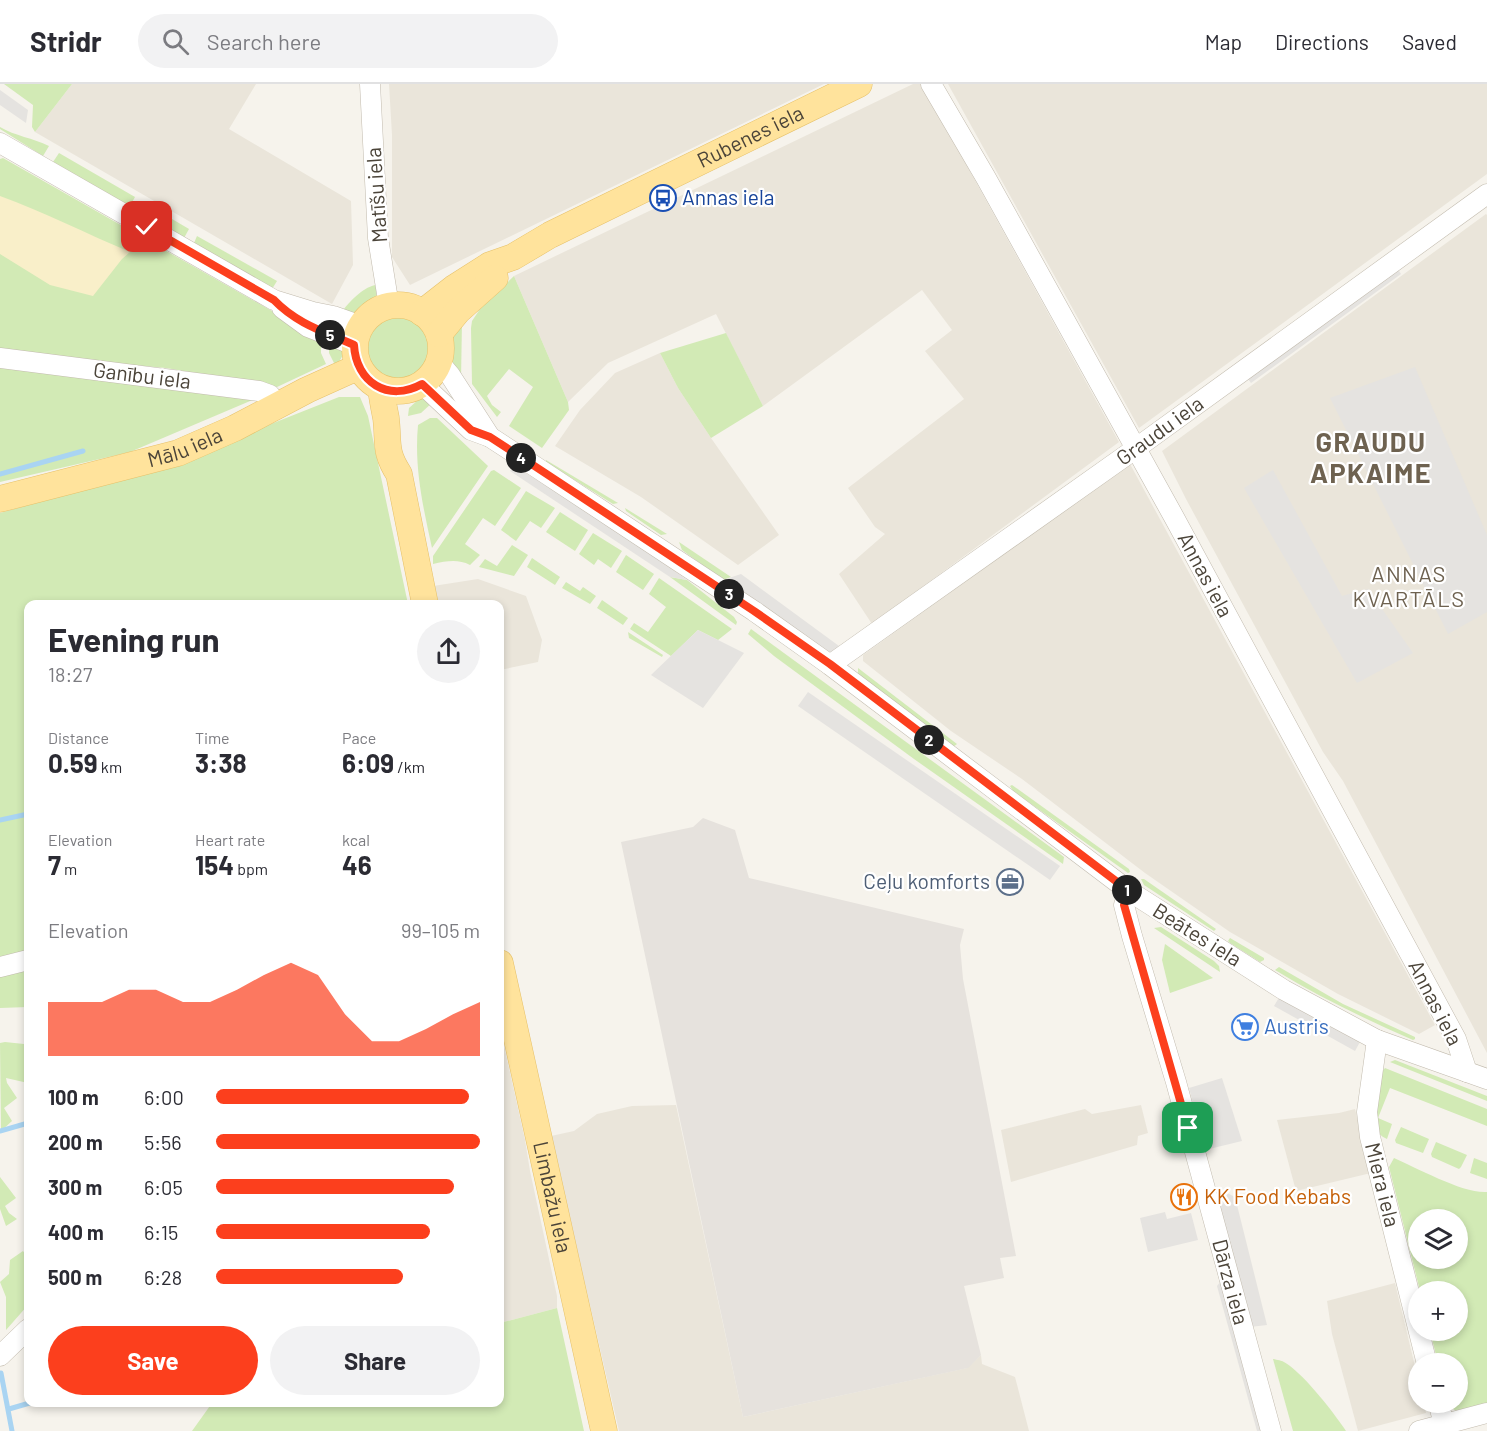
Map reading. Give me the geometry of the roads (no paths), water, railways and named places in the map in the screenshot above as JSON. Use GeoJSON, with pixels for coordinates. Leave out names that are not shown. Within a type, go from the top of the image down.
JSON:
{"type":"FeatureCollection","features":[{"type":"Feature","properties":{"kind":"main road","name":"Rubenes iela"},"geometry":{"type":"LineString","coordinates":[[422,312],[454,288],[490,266],[513,257],[550,234],[859,84]]}},
{"type":"Feature","properties":{"kind":"main road","name":"Rubenes iela"},"geometry":{"type":"LineString","coordinates":[[439,334],[452,317],[498,276],[513,257]]}},
{"type":"Feature","properties":{"kind":"main road"},"geometry":{"type":"LineString","coordinates":[[389,306],[412,307],[422,312],[435,326],[441,344],[439,362],[429,378],[414,387],[389,391],[364,376],[358,346],[378,310],[389,306]]}},
{"type":"Feature","properties":{"kind":"main road","name":"Mālu iela"},"geometry":{"type":"LineString","coordinates":[[0,499],[178,453],[235,428],[277,405],[358,346]]}},
{"type":"Feature","properties":{"kind":"main road"},"geometry":{"type":"LineString","coordinates":[[399,474],[403,458],[403,420],[414,387]]}},
{"type":"Feature","properties":{"kind":"main road"},"geometry":{"type":"LineString","coordinates":[[381,388],[390,459],[399,474],[424,600]]}},
{"type":"Feature","properties":{"kind":"main road","name":"Limbažu iela"},"geometry":{"type":"LineString","coordinates":[[504,981],[604,1431]]}},
{"type":"Feature","properties":{"kind":"street","name":"Matīšu iela"},"geometry":{"type":"LineString","coordinates":[[370,84],[378,238],[389,306]]}},
{"type":"Feature","properties":{"kind":"street","name":"Annas iela"},"geometry":{"type":"LineString","coordinates":[[931,84],[986,178],[1135,449],[1456,1039],[1467,1072]]}},
{"type":"Feature","properties":{"kind":"street"},"geometry":{"type":"LineString","coordinates":[[0,143],[274,300],[333,316],[358,346]]}},
{"type":"Feature","properties":{"kind":"street","name":"Graudu iela"},"geometry":{"type":"LineString","coordinates":[[830,664],[1135,449],[1487,194]]}},
{"type":"Feature","properties":{"kind":"street","name":"Ganību iela"},"geometry":{"type":"LineString","coordinates":[[0,358],[259,391],[270,395],[277,405]]}},
{"type":"Feature","properties":{"kind":"street","name":"Beātes iela"},"geometry":{"type":"LineString","coordinates":[[439,362],[490,437]]}},
{"type":"Feature","properties":{"kind":"street","name":"Beātes iela"},"geometry":{"type":"LineString","coordinates":[[414,387],[471,430],[490,437],[754,611],[830,664],[1129,891],[1284,990],[1377,1040],[1487,1079]]}},
{"type":"Feature","properties":{"kind":"street","name":"Dārza iela"},"geometry":{"type":"LineString","coordinates":[[1129,891],[1124,905],[1132,936],[1176,1082],[1271,1431]]}},
{"type":"Feature","properties":{"kind":"street"},"geometry":{"type":"LineString","coordinates":[[0,967],[24,961]]}},
{"type":"Feature","properties":{"kind":"street","name":"Miera iela"},"geometry":{"type":"LineString","coordinates":[[1377,1040],[1367,1112],[1370,1137],[1424,1353]]}},
{"type":"Feature","properties":{"kind":"street"},"geometry":{"type":"LineString","coordinates":[[0,1356],[24,1333]]}},
{"type":"Feature","properties":{"kind":"street"},"geometry":{"type":"LineString","coordinates":[[1419,1431],[1445,1427],[1487,1413]]}},
{"type":"Feature","properties":{"kind":"waterway"},"geometry":{"type":"LineString","coordinates":[[0,474],[83,451]]}},
{"type":"Feature","properties":{"kind":"waterway"},"geometry":{"type":"LineString","coordinates":[[0,820],[24,815]]}},
{"type":"Feature","properties":{"kind":"waterway"},"geometry":{"type":"LineString","coordinates":[[0,1131],[24,1124]]}},
{"type":"Feature","properties":{"kind":"waterway"},"geometry":{"type":"LineString","coordinates":[[1,1373],[12,1431]]}},
{"type":"Feature","properties":{"kind":"waterway"},"geometry":{"type":"LineString","coordinates":[[9,1409],[24,1405]]}},
{"type":"Feature","properties":{"kind":"place","name":"Annas iela"},"geometry":{"type":"Point","coordinates":[663,198]}},
{"type":"Feature","properties":{"kind":"place","name":"Ceļu komforts"},"geometry":{"type":"Point","coordinates":[1010,882]}},
{"type":"Feature","properties":{"kind":"place","name":"Austris"},"geometry":{"type":"Point","coordinates":[1245,1027]}},
{"type":"Feature","properties":{"kind":"place","name":"KK Food Kebabs"},"geometry":{"type":"Point","coordinates":[1184,1197]}},
{"type":"Feature","properties":{"kind":"district","name":"GRAUDU APKAIME"},"geometry":{"type":"Point","coordinates":[1371,458]}},
{"type":"Feature","properties":{"kind":"district","name":"ANNAS KVARTĀLS"},"geometry":{"type":"Point","coordinates":[1409,586]}}]}
